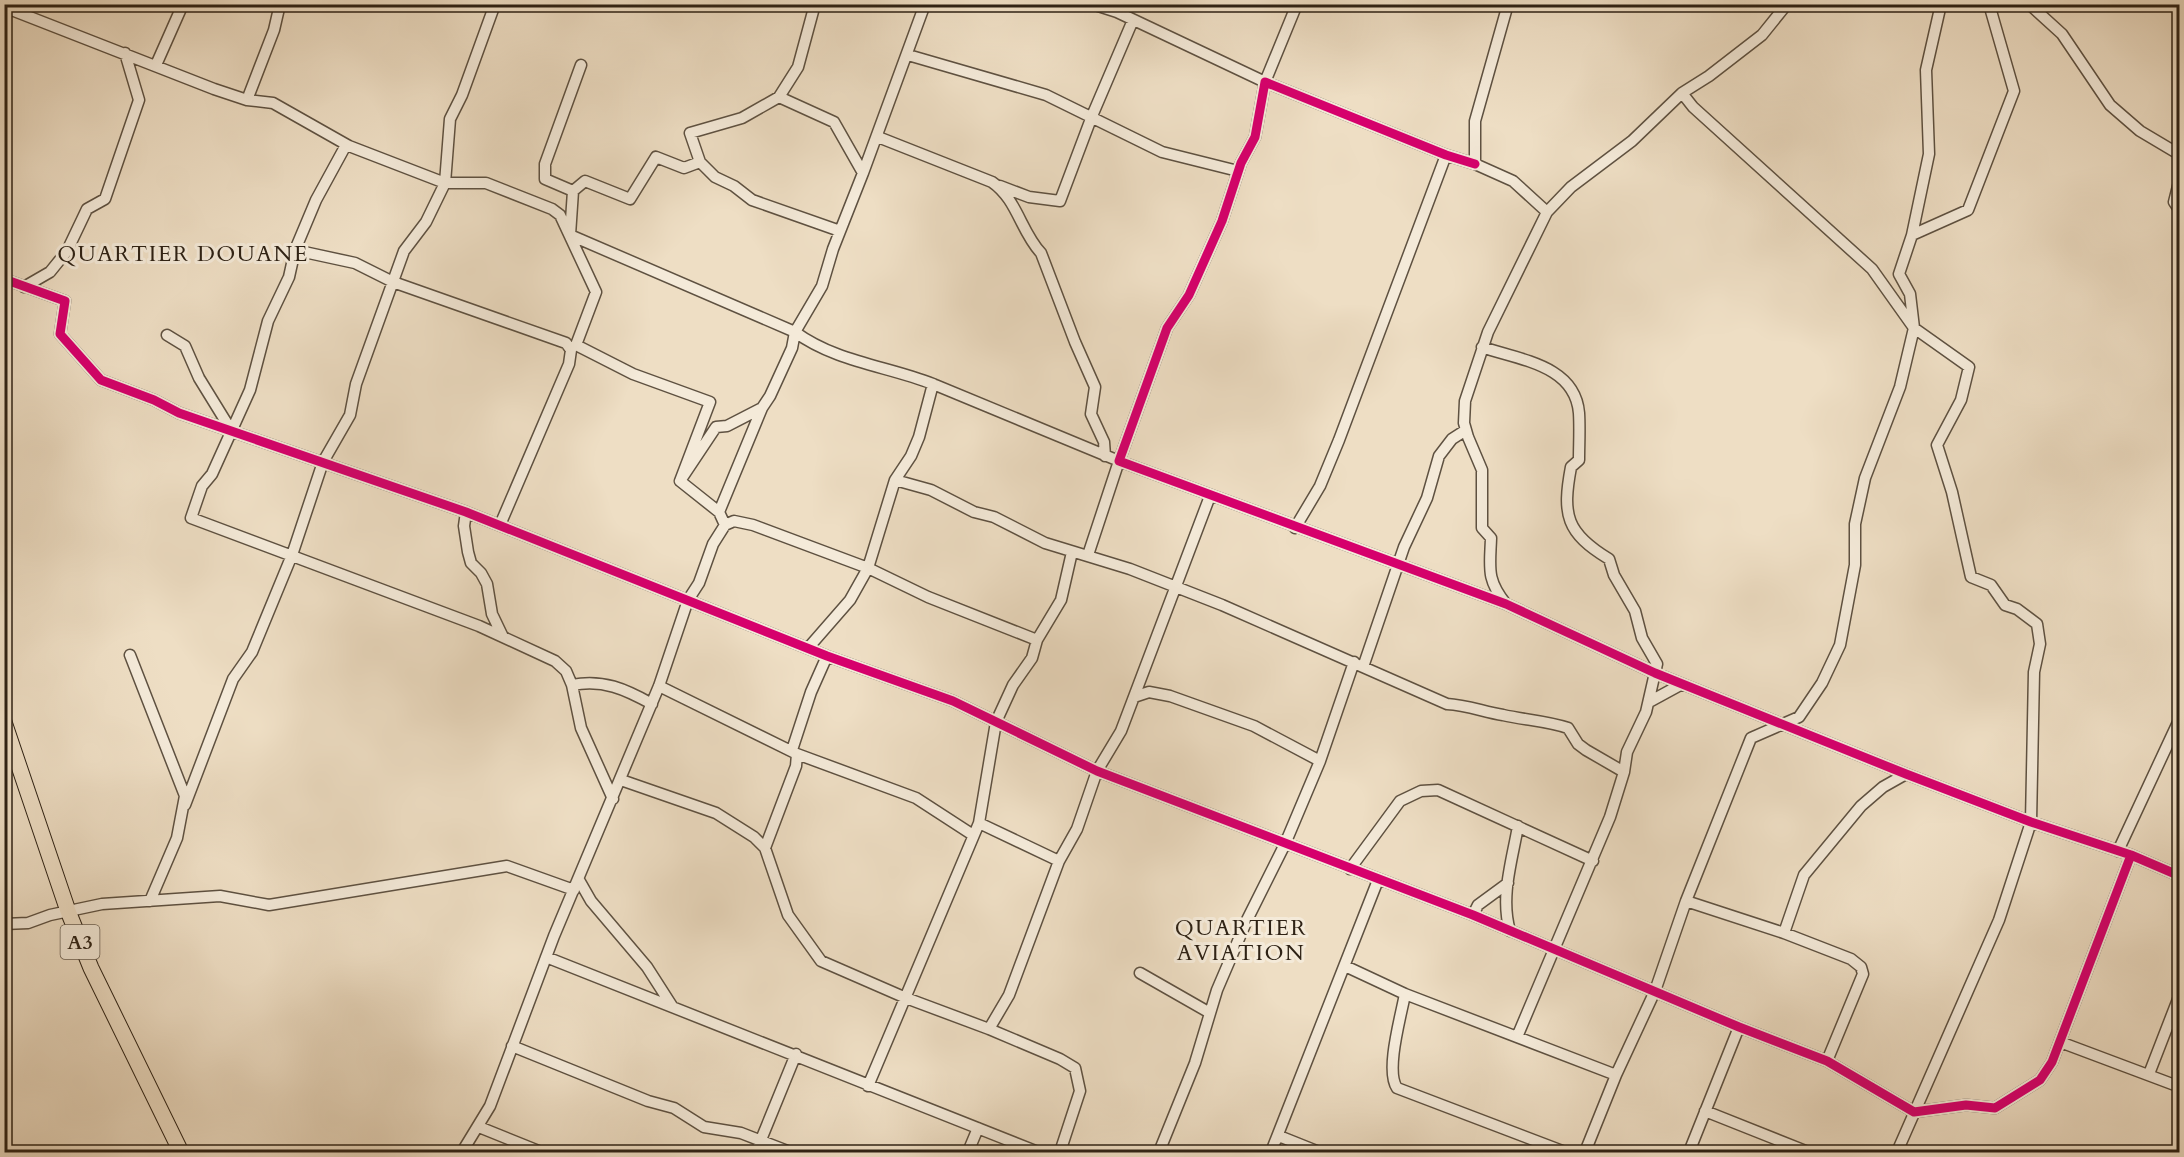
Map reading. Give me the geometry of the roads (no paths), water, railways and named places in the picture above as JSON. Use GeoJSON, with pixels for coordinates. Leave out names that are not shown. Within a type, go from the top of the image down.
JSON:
{"type":"FeatureCollection","features":[{"type":"Feature","properties":{"kind":"highway","name":"A3"},"geometry":{"type":"LineString","coordinates":[[4,722],[68,911],[91,968],[181,1152]]}},
{"type":"Feature","properties":{"kind":"street"},"geometry":{"type":"LineString","coordinates":[[156,65],[183,4]]}},
{"type":"Feature","properties":{"kind":"street"},"geometry":{"type":"LineString","coordinates":[[247,100],[274,30],[280,4]]}},
{"type":"Feature","properties":{"kind":"street"},"geometry":{"type":"LineString","coordinates":[[150,901],[177,838],[185,805],[233,678],[252,652],[292,555],[323,462],[350,415],[356,384],[404,250],[426,222],[445,183],[450,119],[462,95],[495,4]]}},
{"type":"Feature","properties":{"kind":"street"},"geometry":{"type":"LineString","coordinates":[[815,4],[798,66],[779,97],[742,118],[690,133],[700,162],[715,177],[734,186],[752,200],[840,231]]}},
{"type":"Feature","properties":{"kind":"street"},"geometry":{"type":"LineString","coordinates":[[719,512],[762,408],[792,348],[795,332],[822,286],[840,231],[878,137],[925,4]]}},
{"type":"Feature","properties":{"kind":"street"},"geometry":{"type":"LineString","coordinates":[[1092,4],[1133,20],[1265,82],[1514,181],[1547,213]]}},
{"type":"Feature","properties":{"kind":"street"},"geometry":{"type":"LineString","coordinates":[[1088,555],[1167,328],[1189,296],[1213,243],[1238,171],[1255,137],[1265,82],[1297,4]]}},
{"type":"Feature","properties":{"kind":"street"},"geometry":{"type":"LineString","coordinates":[[1475,164],[1475,121],[1508,4]]}},
{"type":"Feature","properties":{"kind":"street"},"geometry":{"type":"LineString","coordinates":[[1506,604],[1494,588],[1490,570],[1491,538],[1482,528],[1482,470],[1466,430],[1465,401],[1488,332],[1547,213],[1571,187],[1632,141],[1682,93],[1709,76],[1762,35],[1787,4]]}},
{"type":"Feature","properties":{"kind":"street"},"geometry":{"type":"LineString","coordinates":[[1751,738],[1799,717],[1822,683],[1840,645],[1855,565],[1855,524],[1863,490],[1900,387],[1914,328],[1910,294],[1899,274],[1912,236],[1929,154],[1926,70],[1941,4]]}},
{"type":"Feature","properties":{"kind":"street"},"geometry":{"type":"LineString","coordinates":[[1912,236],[1968,210],[2014,92],[1989,4]]}},
{"type":"Feature","properties":{"kind":"street"},"geometry":{"type":"LineString","coordinates":[[2029,4],[2062,34],[2110,105],[2140,131],[2177,153],[2180,163]]}},
{"type":"Feature","properties":{"kind":"street"},"geometry":{"type":"LineString","coordinates":[[4,7],[247,100],[273,103],[346,145],[445,183],[486,183],[552,209],[560,216],[596,292],[576,345],[633,374],[710,402],[680,482]]}},
{"type":"Feature","properties":{"kind":"street"},"geometry":{"type":"LineString","coordinates":[[878,137],[1029,197],[1060,201],[1092,116],[1133,20]]}},
{"type":"Feature","properties":{"kind":"street"},"geometry":{"type":"LineString","coordinates":[[24,287],[50,272],[67,251],[87,209],[105,199],[139,100],[125,53]]}},
{"type":"Feature","properties":{"kind":"street"},"geometry":{"type":"LineString","coordinates":[[908,55],[1046,95],[1162,152],[1238,171]]}},
{"type":"Feature","properties":{"kind":"street"},"geometry":{"type":"LineString","coordinates":[[573,191],[545,179],[545,164],[581,65]]}},
{"type":"Feature","properties":{"kind":"street"},"geometry":{"type":"LineString","coordinates":[[1682,93],[1693,107],[1872,269],[1914,328],[1969,368],[1961,400],[1937,445],[1952,492],[1971,577],[1991,585],[2005,604],[2017,609],[2037,624],[2040,644],[2034,683],[2031,822],[1999,920],[1897,1152]]}},
{"type":"Feature","properties":{"kind":"street"},"geometry":{"type":"LineString","coordinates":[[779,97],[834,122],[863,173]]}},
{"type":"Feature","properties":{"kind":"street"},"geometry":{"type":"LineString","coordinates":[[346,145],[316,200],[295,250],[289,277],[268,321],[250,390],[212,474],[202,486],[191,518],[503,637],[555,661],[566,671],[572,685],[581,728],[613,799]]}},
{"type":"Feature","properties":{"kind":"street"},"geometry":{"type":"LineString","coordinates":[[1295,528],[1320,486],[1339,440],[1446,155]]}},
{"type":"Feature","properties":{"kind":"street"},"geometry":{"type":"LineString","coordinates":[[570,235],[573,191],[585,181],[630,199],[656,157],[684,168],[700,162]]}},
{"type":"Feature","properties":{"kind":"street"},"geometry":{"type":"LineString","coordinates":[[2180,178],[2174,202],[2180,211]]}},
{"type":"Feature","properties":{"kind":"street"},"geometry":{"type":"LineString","coordinates":[[992,182],[1006,192],[1033,245],[1041,253],[1095,387],[1091,414],[1104,442],[1105,456]]}},
{"type":"Feature","properties":{"kind":"street"},"geometry":{"type":"LineString","coordinates":[[570,235],[795,332],[813,345],[842,357],[933,384],[1105,456],[1506,604],[1682,684],[1906,774],[2031,822],[2131,855],[2180,876]]}},
{"type":"Feature","properties":{"kind":"street"},"geometry":{"type":"LineString","coordinates":[[295,250],[355,263],[393,282],[566,343],[571,350],[568,364],[500,525]]}},
{"type":"Feature","properties":{"kind":"street"},"geometry":{"type":"LineString","coordinates":[[4,279],[65,301],[60,333],[101,380],[154,400],[179,413],[466,512],[827,656],[953,701],[1097,771],[1473,915],[1739,1027],[1827,1061],[1914,1112],[1966,1105],[1995,1108],[2040,1080],[2052,1062],[2131,855]]}},
{"type":"Feature","properties":{"kind":"street"},"geometry":{"type":"LineString","coordinates":[[167,335],[185,346],[199,378],[231,430]]}},
{"type":"Feature","properties":{"kind":"street"},"geometry":{"type":"LineString","coordinates":[[1482,348],[1560,374],[1572,390],[1579,411],[1579,460],[1571,466],[1567,488],[1566,509],[1569,521],[1587,545],[1610,559],[1614,575],[1635,611],[1642,638],[1656,658],[1656,673],[1649,702],[1626,752],[1624,772],[1593,861],[1517,1037]]}},
{"type":"Feature","properties":{"kind":"street"},"geometry":{"type":"LineString","coordinates":[[809,647],[850,600],[868,568],[895,480],[911,456],[919,437],[933,384]]}},
{"type":"Feature","properties":{"kind":"street"},"geometry":{"type":"LineString","coordinates":[[680,482],[716,428],[727,426],[762,408]]}},
{"type":"Feature","properties":{"kind":"street"},"geometry":{"type":"LineString","coordinates":[[1159,1152],[1195,1063],[1209,1013],[1246,920],[1285,844],[1320,761],[1400,565],[1426,498],[1439,456],[1452,439],[1466,430]]}},
{"type":"Feature","properties":{"kind":"street"},"geometry":{"type":"LineString","coordinates":[[895,480],[931,490],[974,512],[994,517],[1045,543],[1088,555],[1174,587],[1447,704],[1464,705],[1500,715],[1551,722],[1568,728],[1578,744],[1624,772]]}},
{"type":"Feature","properties":{"kind":"street"},"geometry":{"type":"LineString","coordinates":[[680,482],[719,512],[725,525]]}},
{"type":"Feature","properties":{"kind":"street"},"geometry":{"type":"LineString","coordinates":[[989,1029],[1009,995],[1059,861],[1077,829],[1097,771],[1121,731],[1210,496]]}},
{"type":"Feature","properties":{"kind":"street"},"geometry":{"type":"LineString","coordinates":[[466,512],[464,526],[471,563],[481,573],[487,584],[492,614],[503,637]]}},
{"type":"Feature","properties":{"kind":"street"},"geometry":{"type":"LineString","coordinates":[[462,1152],[479,1127],[546,957],[652,704],[688,600],[699,583],[713,544],[725,525],[734,521],[753,525],[868,568],[928,597],[1037,640]]}},
{"type":"Feature","properties":{"kind":"street"},"geometry":{"type":"LineString","coordinates":[[867,1086],[979,823],[996,722],[1013,686],[1032,658],[1037,640],[1061,600],[1072,552]]}},
{"type":"Feature","properties":{"kind":"street"},"geometry":{"type":"LineString","coordinates":[[130,655],[184,788],[185,805]]}},
{"type":"Feature","properties":{"kind":"street"},"geometry":{"type":"LineString","coordinates":[[765,848],[796,766],[794,752],[811,692],[827,656]]}},
{"type":"Feature","properties":{"kind":"street"},"geometry":{"type":"LineString","coordinates":[[572,685],[586,682],[611,684],[652,704]]}},
{"type":"Feature","properties":{"kind":"street"},"geometry":{"type":"LineString","coordinates":[[1649,702],[1682,684]]}},
{"type":"Feature","properties":{"kind":"street"},"geometry":{"type":"LineString","coordinates":[[659,686],[794,752],[916,798],[973,835]]}},
{"type":"Feature","properties":{"kind":"street"},"geometry":{"type":"LineString","coordinates":[[1134,697],[1149,692],[1170,696],[1254,726],[1320,761]]}},
{"type":"Feature","properties":{"kind":"street"},"geometry":{"type":"LineString","coordinates":[[1585,1152],[1616,1075],[1655,991],[1686,901],[1751,738],[1757,714]]}},
{"type":"Feature","properties":{"kind":"street"},"geometry":{"type":"LineString","coordinates":[[2118,851],[2180,718]]}},
{"type":"Feature","properties":{"kind":"street"},"geometry":{"type":"LineString","coordinates":[[1784,933],[1804,875],[1861,806],[1883,787],[1906,774]]}},
{"type":"Feature","properties":{"kind":"street"},"geometry":{"type":"LineString","coordinates":[[621,780],[726,818],[748,832],[765,848],[788,915],[821,961],[906,998],[989,1029],[1060,1059],[1075,1068],[1080,1091],[1060,1152]]}},
{"type":"Feature","properties":{"kind":"street"},"geometry":{"type":"LineString","coordinates":[[1350,869],[1400,801],[1421,791],[1438,790],[1593,861]]}},
{"type":"Feature","properties":{"kind":"street"},"geometry":{"type":"LineString","coordinates":[[979,823],[1059,861]]}},
{"type":"Feature","properties":{"kind":"street"},"geometry":{"type":"LineString","coordinates":[[1510,931],[1505,917],[1508,883],[1518,826]]}},
{"type":"Feature","properties":{"kind":"street"},"geometry":{"type":"LineString","coordinates":[[4,924],[28,923],[102,904],[220,896],[269,905],[507,866],[577,885],[648,967],[672,1006]]}},
{"type":"Feature","properties":{"kind":"street"},"geometry":{"type":"LineString","coordinates":[[1271,1152],[1378,880]]}},
{"type":"Feature","properties":{"kind":"street"},"geometry":{"type":"LineString","coordinates":[[1473,915],[1478,905],[1508,883]]}},
{"type":"Feature","properties":{"kind":"street"},"geometry":{"type":"LineString","coordinates":[[1686,901],[1784,933],[1851,960],[1861,967],[1863,974],[1827,1061]]}},
{"type":"Feature","properties":{"kind":"street"},"geometry":{"type":"LineString","coordinates":[[546,957],[796,1054],[867,1086],[882,1089],[1038,1152]]}},
{"type":"Feature","properties":{"kind":"street"},"geometry":{"type":"LineString","coordinates":[[1345,966],[1405,994],[1616,1075]]}},
{"type":"Feature","properties":{"kind":"street"},"geometry":{"type":"LineString","coordinates":[[1140,973],[1209,1013]]}},
{"type":"Feature","properties":{"kind":"street"},"geometry":{"type":"LineString","coordinates":[[1405,994],[1392,1066],[1393,1083],[1397,1088],[1565,1152]]}},
{"type":"Feature","properties":{"kind":"street"},"geometry":{"type":"LineString","coordinates":[[2149,1074],[2180,994]]}},
{"type":"Feature","properties":{"kind":"street"},"geometry":{"type":"LineString","coordinates":[[1689,1152],[1739,1027]]}},
{"type":"Feature","properties":{"kind":"street"},"geometry":{"type":"LineString","coordinates":[[2060,1042],[2180,1087]]}},
{"type":"Feature","properties":{"kind":"street"},"geometry":{"type":"LineString","coordinates":[[512,1046],[648,1101],[674,1108],[704,1126],[741,1133],[790,1152]]}},
{"type":"Feature","properties":{"kind":"street"},"geometry":{"type":"LineString","coordinates":[[756,1152],[796,1054]]}},
{"type":"Feature","properties":{"kind":"street"},"geometry":{"type":"LineString","coordinates":[[1705,1111],[1793,1150],[1808,1152]]}},
{"type":"Feature","properties":{"kind":"street"},"geometry":{"type":"LineString","coordinates":[[479,1127],[542,1152]]}},
{"type":"Feature","properties":{"kind":"street"},"geometry":{"type":"LineString","coordinates":[[968,1152],[978,1128]]}},
{"type":"Feature","properties":{"kind":"street"},"geometry":{"type":"LineString","coordinates":[[1279,1136],[1319,1152]]}},
{"type":"Feature","properties":{"kind":"district","name":"QUARTIER DOUANE"},"geometry":{"type":"Point","coordinates":[183,253]}},
{"type":"Feature","properties":{"kind":"district","name":"QUARTIER AVIATION"},"geometry":{"type":"Point","coordinates":[1241,940]}}]}
